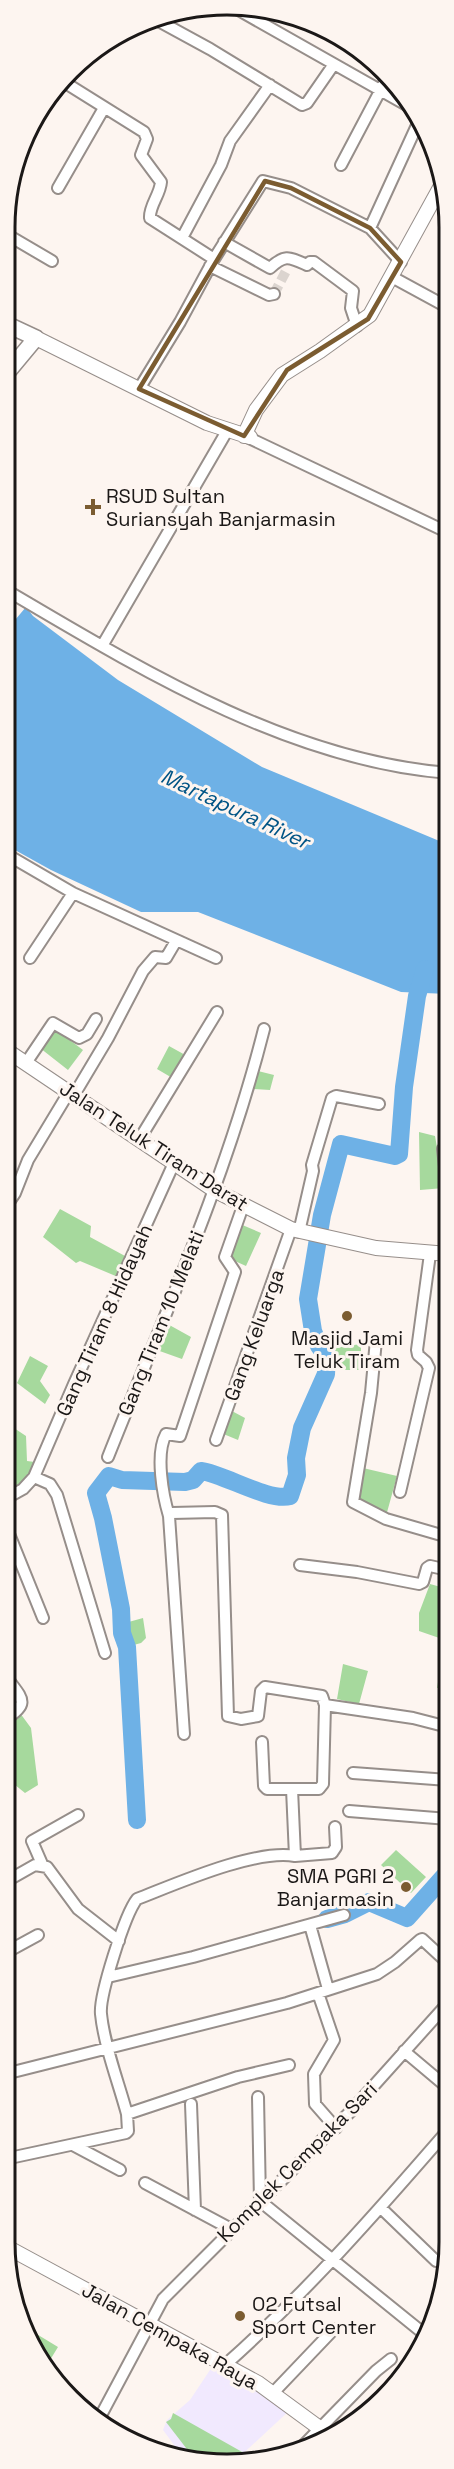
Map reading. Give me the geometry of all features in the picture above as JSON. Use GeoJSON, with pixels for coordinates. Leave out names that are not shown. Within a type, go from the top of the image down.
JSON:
{"type":"FeatureCollection","features":[{"type":"Feature","properties":{"kind":"main road"},"geometry":{"type":"LineString","coordinates":[[15,329],[36,338],[15,363]]}},
{"type":"Feature","properties":{"kind":"street"},"geometry":{"type":"LineString","coordinates":[[250,16],[396,100]]}},
{"type":"Feature","properties":{"kind":"street"},"geometry":{"type":"LineString","coordinates":[[164,24],[304,105],[334,64]]}},
{"type":"Feature","properties":{"kind":"street"},"geometry":{"type":"LineString","coordinates":[[341,165],[384,84]]}},
{"type":"Feature","properties":{"kind":"street"},"geometry":{"type":"LineString","coordinates":[[69,85],[144,132],[147,139],[141,155],[161,182],[150,218],[182,238],[212,263],[269,295],[274,294]]}},
{"type":"Feature","properties":{"kind":"street"},"geometry":{"type":"LineString","coordinates":[[182,238],[217,174],[230,141],[270,85]]}},
{"type":"Feature","properties":{"kind":"street"},"geometry":{"type":"LineString","coordinates":[[58,188],[104,108]]}},
{"type":"Feature","properties":{"kind":"street"},"geometry":{"type":"LineString","coordinates":[[370,228],[415,129]]}},
{"type":"Feature","properties":{"kind":"street"},"geometry":{"type":"LineString","coordinates":[[140,389],[224,242],[263,181],[291,188],[370,228],[401,262]]}},
{"type":"Feature","properties":{"kind":"street"},"geometry":{"type":"LineString","coordinates":[[247,437],[255,410],[287,370],[357,326],[370,315],[436,195]]}},
{"type":"Feature","properties":{"kind":"street"},"geometry":{"type":"LineString","coordinates":[[15,239],[52,261]]}},
{"type":"Feature","properties":{"kind":"street"},"geometry":{"type":"LineString","coordinates":[[224,242],[270,268],[279,259],[287,258],[308,265],[314,262],[353,291],[351,308],[357,326]]}},
{"type":"Feature","properties":{"kind":"street"},"geometry":{"type":"LineString","coordinates":[[286,269],[287,258]]}},
{"type":"Feature","properties":{"kind":"street"},"geometry":{"type":"LineString","coordinates":[[393,277],[439,302]]}},
{"type":"Feature","properties":{"kind":"street"},"geometry":{"type":"LineString","coordinates":[[36,338],[227,431],[247,437],[439,528]]}},
{"type":"Feature","properties":{"kind":"street"},"geometry":{"type":"LineString","coordinates":[[102,646],[227,431]]}},
{"type":"Feature","properties":{"kind":"street"},"geometry":{"type":"LineString","coordinates":[[15,595],[102,646],[239,715],[304,740],[387,765],[439,772]]}},
{"type":"Feature","properties":{"kind":"street"},"geometry":{"type":"LineString","coordinates":[[15,859],[73,892],[216,958]]}},
{"type":"Feature","properties":{"kind":"street"},"geometry":{"type":"LineString","coordinates":[[30,958],[73,892]]}},
{"type":"Feature","properties":{"kind":"street"},"geometry":{"type":"LineString","coordinates":[[15,1193],[28,1160],[108,1038],[143,971],[155,957],[166,958],[176,941]]}},
{"type":"Feature","properties":{"kind":"street"},"geometry":{"type":"LineString","coordinates":[[139,1140],[217,1012]]}},
{"type":"Feature","properties":{"kind":"street"},"geometry":{"type":"LineString","coordinates":[[26,1063],[53,1023],[79,1038],[87,1034],[96,1019]]}},
{"type":"Feature","properties":{"kind":"street","name":"Gang Tiram 10 Melati"},"geometry":{"type":"LineString","coordinates":[[108,1457],[214,1190],[249,1091],[264,1029]]}},
{"type":"Feature","properties":{"kind":"street","name":"Jalan Teluk Tiram Darat"},"geometry":{"type":"LineString","coordinates":[[15,1056],[214,1190],[295,1231],[376,1248],[439,1254]]}},
{"type":"Feature","properties":{"kind":"street","name":"Gang Keluarga"},"geometry":{"type":"LineString","coordinates":[[216,1440],[295,1231],[332,1098],[336,1096],[379,1104]]}},
{"type":"Feature","properties":{"kind":"street","name":"Gang Tiram 8 Hidayah"},"geometry":{"type":"LineString","coordinates":[[34,1477],[174,1163]]}},
{"type":"Feature","properties":{"kind":"street"},"geometry":{"type":"LineString","coordinates":[[184,1734],[169,1516],[165,1489],[161,1481],[164,1436],[180,1436],[235,1272],[225,1257],[243,1206]]}},
{"type":"Feature","properties":{"kind":"street"},"geometry":{"type":"LineString","coordinates":[[400,1492],[429,1368],[418,1355],[417,1350],[430,1254]]}},
{"type":"Feature","properties":{"kind":"street"},"geometry":{"type":"LineString","coordinates":[[376,1340],[371,1393],[353,1502],[386,1519],[439,1534]]}},
{"type":"Feature","properties":{"kind":"street"},"geometry":{"type":"LineString","coordinates":[[15,1493],[23,1489],[34,1477],[50,1484],[57,1495],[105,1653]]}},
{"type":"Feature","properties":{"kind":"street"},"geometry":{"type":"LineString","coordinates":[[169,1516],[172,1513],[215,1512],[222,1515],[228,1716],[241,1719],[258,1716],[261,1691],[265,1687],[322,1696],[326,1705],[323,1784],[319,1789],[267,1789],[264,1786],[262,1742]]}},
{"type":"Feature","properties":{"kind":"street"},"geometry":{"type":"LineString","coordinates":[[15,1549],[43,1618]]}},
{"type":"Feature","properties":{"kind":"street"},"geometry":{"type":"LineString","coordinates":[[300,1565],[357,1572],[419,1584],[423,1582],[428,1567],[439,1569]]}},
{"type":"Feature","properties":{"kind":"street"},"geometry":{"type":"LineString","coordinates":[[15,1690],[21,1699],[20,1710],[15,1713]]}},
{"type":"Feature","properties":{"kind":"street"},"geometry":{"type":"LineString","coordinates":[[326,1705],[412,1718],[439,1725]]}},
{"type":"Feature","properties":{"kind":"street"},"geometry":{"type":"LineString","coordinates":[[353,1773],[439,1779]]}},
{"type":"Feature","properties":{"kind":"street"},"geometry":{"type":"LineString","coordinates":[[291,1789],[295,1856]]}},
{"type":"Feature","properties":{"kind":"street"},"geometry":{"type":"LineString","coordinates":[[349,1811],[439,1817]]}},
{"type":"Feature","properties":{"kind":"street"},"geometry":{"type":"LineString","coordinates":[[78,1815],[32,1841],[42,1864],[47,1867],[78,1909],[119,1941]]}},
{"type":"Feature","properties":{"kind":"street"},"geometry":{"type":"LineString","coordinates":[[15,2157],[126,2133],[130,2128],[100,2012],[119,1941],[137,1899],[206,1872],[236,1864],[285,1854],[295,1856],[332,1853],[336,1847],[335,1827]]}},
{"type":"Feature","properties":{"kind":"street"},"geometry":{"type":"LineString","coordinates":[[15,1877],[42,1864]]}},
{"type":"Feature","properties":{"kind":"street"},"geometry":{"type":"LineString","coordinates":[[108,1977],[344,1915]]}},
{"type":"Feature","properties":{"kind":"street"},"geometry":{"type":"LineString","coordinates":[[310,1925],[334,2040],[314,2074],[315,2104],[336,2127]]}},
{"type":"Feature","properties":{"kind":"street"},"geometry":{"type":"LineString","coordinates":[[15,1948],[38,1935]]}},
{"type":"Feature","properties":{"kind":"street"},"geometry":{"type":"LineString","coordinates":[[15,2072],[109,2049],[323,1991],[377,1974],[422,1939],[439,1955]]}},
{"type":"Feature","properties":{"kind":"street","name":"Komplek Cempaka Sari"},"geometry":{"type":"LineString","coordinates":[[102,2413],[163,2299],[336,2127],[439,2013]]}},
{"type":"Feature","properties":{"kind":"street"},"geometry":{"type":"LineString","coordinates":[[404,2051],[439,2080]]}},
{"type":"Feature","properties":{"kind":"street"},"geometry":{"type":"LineString","coordinates":[[127,2114],[238,2077],[289,2065]]}},
{"type":"Feature","properties":{"kind":"street"},"geometry":{"type":"LineString","coordinates":[[258,2097],[261,2201],[420,2330]]}},
{"type":"Feature","properties":{"kind":"street"},"geometry":{"type":"LineString","coordinates":[[191,2104],[195,2210]]}},
{"type":"Feature","properties":{"kind":"street"},"geometry":{"type":"LineString","coordinates":[[225,2365],[260,2334],[333,2261],[439,2140]]}},
{"type":"Feature","properties":{"kind":"street"},"geometry":{"type":"LineString","coordinates":[[73,2145],[120,2170]]}},
{"type":"Feature","properties":{"kind":"street"},"geometry":{"type":"LineString","coordinates":[[145,2183],[231,2229]]}},
{"type":"Feature","properties":{"kind":"street"},"geometry":{"type":"LineString","coordinates":[[381,2208],[438,2260]]}},
{"type":"Feature","properties":{"kind":"street","name":"Jalan Cempaka Raya"},"geometry":{"type":"LineString","coordinates":[[15,2251],[225,2365],[272,2394],[323,2431]]}},
{"type":"Feature","properties":{"kind":"street"},"geometry":{"type":"LineString","coordinates":[[272,2394],[334,2329]]}},
{"type":"Feature","properties":{"kind":"street"},"geometry":{"type":"LineString","coordinates":[[328,2429],[376,2370],[391,2359]]}},
{"type":"Feature","properties":{"kind":"highlighted area"},"geometry":{"type":"Polygon","coordinates":[[[265,181],[291,188],[370,228],[401,262],[368,319],[287,370],[244,436],[139,389],[265,181]]]}},
{"type":"Feature","properties":{"kind":"shaded area"},"geometry":{"type":"Polygon","coordinates":[[[214,2364],[256,2384],[290,2410],[243,2454],[213,2454],[176,2448],[163,2430],[167,2420],[190,2400],[214,2364]]]}},
{"type":"Feature","properties":{"kind":"green space"},"geometry":{"type":"Polygon","coordinates":[[[55,1029],[83,1050],[68,1070],[40,1048],[55,1029]]]}},
{"type":"Feature","properties":{"kind":"green space"},"geometry":{"type":"Polygon","coordinates":[[[169,1046],[187,1056],[174,1079],[157,1069],[169,1046]]]}},
{"type":"Feature","properties":{"kind":"green space"},"geometry":{"type":"Polygon","coordinates":[[[258,1071],[274,1075],[270,1090],[253,1089],[258,1071]]]}},
{"type":"Feature","properties":{"kind":"green space"},"geometry":{"type":"Polygon","coordinates":[[[419,1132],[435,1136],[439,1159],[439,1188],[420,1190],[419,1132]]]}},
{"type":"Feature","properties":{"kind":"green space"},"geometry":{"type":"Polygon","coordinates":[[[60,1209],[91,1226],[90,1237],[125,1256],[118,1277],[80,1261],[76,1263],[43,1237],[60,1209]]]}},
{"type":"Feature","properties":{"kind":"green space"},"geometry":{"type":"Polygon","coordinates":[[[240,1224],[261,1233],[246,1266],[226,1257],[240,1224]]]}},
{"type":"Feature","properties":{"kind":"green space"},"geometry":{"type":"Polygon","coordinates":[[[164,1322],[191,1337],[182,1359],[154,1349],[164,1322]]]}},
{"type":"Feature","properties":{"kind":"green space"},"geometry":{"type":"Polygon","coordinates":[[[361,1344],[361,1370],[335,1370],[333,1348],[361,1344]]]}},
{"type":"Feature","properties":{"kind":"green space"},"geometry":{"type":"Polygon","coordinates":[[[30,1356],[48,1366],[40,1381],[50,1395],[45,1404],[17,1383],[30,1356]]]}},
{"type":"Feature","properties":{"kind":"green space"},"geometry":{"type":"Polygon","coordinates":[[[230,1410],[245,1418],[238,1440],[221,1433],[230,1410]]]}},
{"type":"Feature","properties":{"kind":"green space"},"geometry":{"type":"Polygon","coordinates":[[[15,1429],[26,1436],[27,1461],[35,1462],[23,1486],[15,1487],[15,1429]]]}},
{"type":"Feature","properties":{"kind":"green space"},"geometry":{"type":"Polygon","coordinates":[[[363,1468],[397,1476],[386,1516],[355,1502],[363,1468]]]}},
{"type":"Feature","properties":{"kind":"green space"},"geometry":{"type":"Polygon","coordinates":[[[430,1584],[439,1586],[439,1638],[419,1631],[419,1613],[430,1584]]]}},
{"type":"Feature","properties":{"kind":"green space"},"geometry":{"type":"Polygon","coordinates":[[[143,1618],[146,1638],[141,1643],[130,1646],[125,1623],[143,1618]]]}},
{"type":"Feature","properties":{"kind":"green space"},"geometry":{"type":"Polygon","coordinates":[[[343,1664],[368,1671],[359,1704],[337,1699],[343,1664]]]}},
{"type":"Feature","properties":{"kind":"green space"},"geometry":{"type":"Polygon","coordinates":[[[20,1713],[31,1728],[38,1785],[25,1793],[15,1785],[15,1716],[20,1713]]]}},
{"type":"Feature","properties":{"kind":"green space"},"geometry":{"type":"Polygon","coordinates":[[[396,1850],[426,1877],[411,1893],[381,1865],[396,1850]]]}},
{"type":"Feature","properties":{"kind":"green space"},"geometry":{"type":"Polygon","coordinates":[[[36,2334],[58,2347],[51,2359],[36,2334]]]}},
{"type":"Feature","properties":{"kind":"green space"},"geometry":{"type":"Polygon","coordinates":[[[173,2413],[244,2453],[213,2454],[188,2450],[166,2422],[171,2419],[173,2413]]]}},
{"type":"Feature","properties":{"kind":"water","name":"Martapura River"},"geometry":{"type":"Polygon","coordinates":[[[26,607],[33,616],[118,680],[262,767],[439,841],[439,994],[401,992],[198,912],[141,912],[51,870],[15,850],[15,620],[26,607]]]}},
{"type":"Feature","properties":{"kind":"waterway"},"geometry":{"type":"LineString","coordinates":[[137,1820],[127,1647],[122,1633],[121,1609],[96,1493],[109,1476],[122,1480],[185,1482],[193,1480],[201,1471],[259,1492],[281,1497],[290,1496],[297,1475],[296,1458],[302,1428],[326,1374],[327,1357],[319,1346],[313,1331],[308,1299],[322,1215],[341,1144],[395,1156],[399,1154],[404,1087],[417,996],[425,969]]}},
{"type":"Feature","properties":{"kind":"waterway"},"geometry":{"type":"LineString","coordinates":[[327,1919],[345,1914],[369,1902],[407,1918],[439,1882]]}},
{"type":"Feature","properties":{"kind":"tunnel"},"geometry":{"type":"LineString","coordinates":[[274,294],[287,269]]}},
{"type":"Feature","properties":{"kind":"place","name":"RSUD Sultan Suriansyah Banjarmasin"},"geometry":{"type":"Point","coordinates":[93,507]}},
{"type":"Feature","properties":{"kind":"place","name":"Masjid Jami Teluk Tiram"},"geometry":{"type":"Point","coordinates":[347,1316]}},
{"type":"Feature","properties":{"kind":"place","name":"SMA PGRI 2 Banjarmasin"},"geometry":{"type":"Point","coordinates":[406,1887]}},
{"type":"Feature","properties":{"kind":"place","name":"O2 Futsal Sport Center"},"geometry":{"type":"Point","coordinates":[240,2316]}}]}
